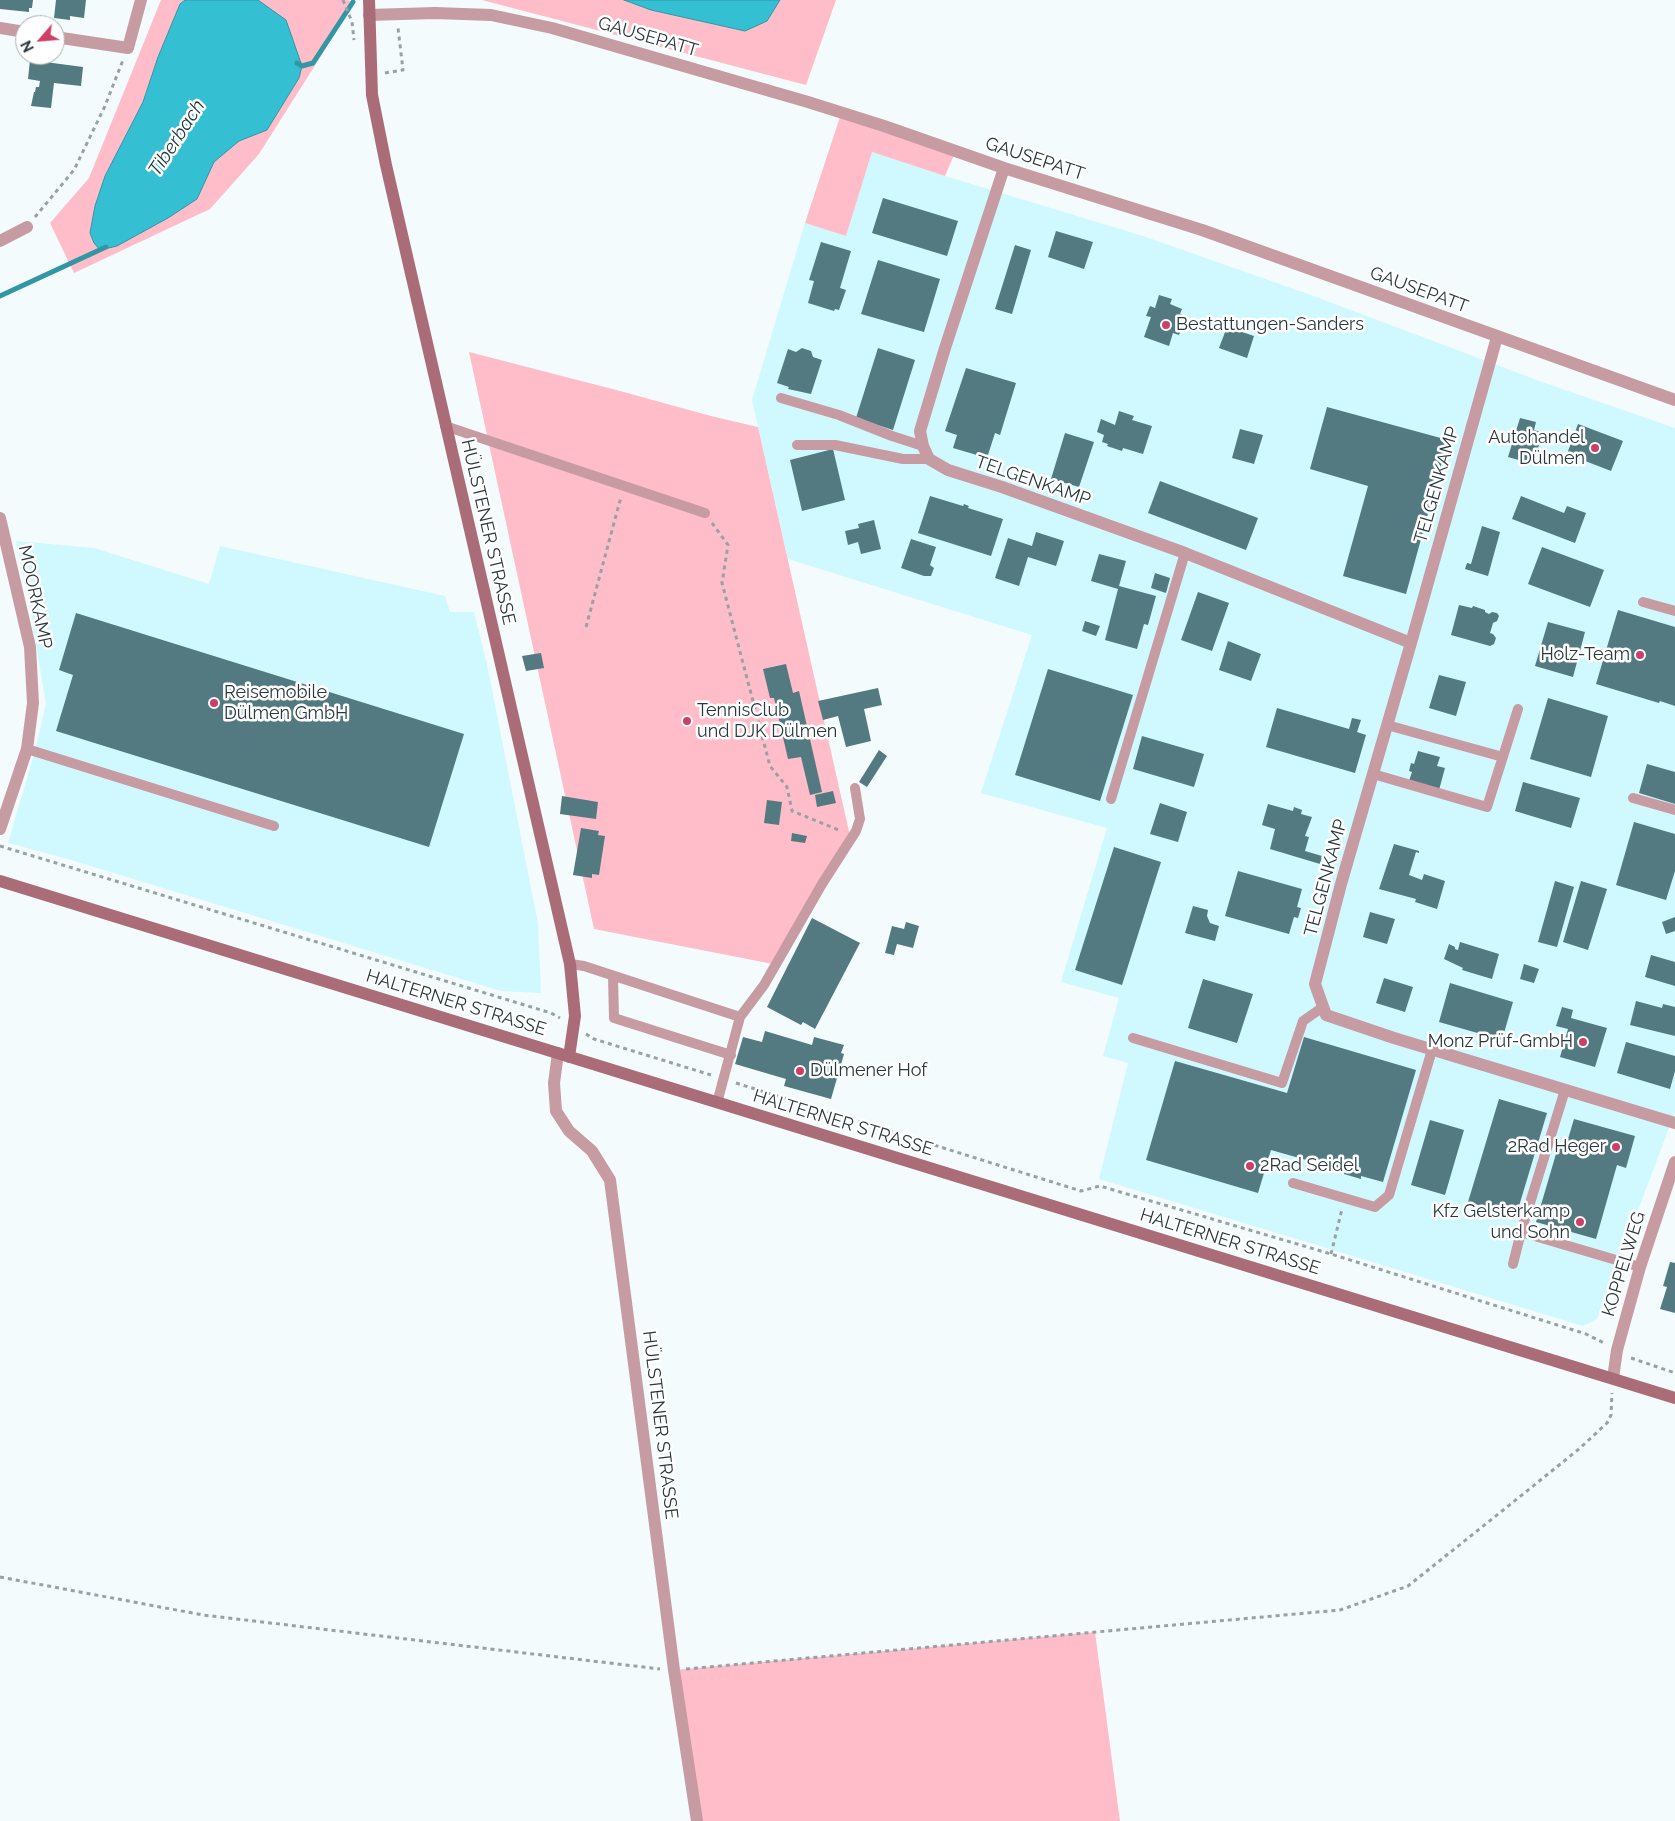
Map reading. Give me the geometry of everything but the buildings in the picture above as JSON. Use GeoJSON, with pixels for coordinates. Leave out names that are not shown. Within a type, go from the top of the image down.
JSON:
{"type":"FeatureCollection","features":[{"type":"Feature","properties":{"kind":"main road","name":"HÜLSTENER STRASSE"},"geometry":{"type":"LineString","coordinates":[[369,0],[372,95],[386,165],[570,964],[574,1016],[573,1026],[563,1055]]}},
{"type":"Feature","properties":{"kind":"main road","name":"HALTERNER STRASSE"},"geometry":{"type":"LineString","coordinates":[[0,881],[1675,1398]]}},
{"type":"Feature","properties":{"kind":"street"},"geometry":{"type":"LineString","coordinates":[[65,39],[128,48],[141,0]]}},
{"type":"Feature","properties":{"kind":"street","name":"GAUSEPATT"},"geometry":{"type":"LineString","coordinates":[[369,15],[492,15],[552,28],[808,102],[884,126],[1004,168],[1202,230],[1675,400]]}},
{"type":"Feature","properties":{"kind":"street"},"geometry":{"type":"LineString","coordinates":[[0,28],[15,30]]}},
{"type":"Feature","properties":{"kind":"street"},"geometry":{"type":"LineString","coordinates":[[929,459],[923,446],[920,431],[1004,168]]}},
{"type":"Feature","properties":{"kind":"street"},"geometry":{"type":"LineString","coordinates":[[0,240],[27,227]]}},
{"type":"Feature","properties":{"kind":"street","name":"TELGENKAMP"},"geometry":{"type":"LineString","coordinates":[[1323,1007],[1315,984],[1341,884],[1497,337]]}},
{"type":"Feature","properties":{"kind":"street","name":"TELGENKAMP"},"geometry":{"type":"LineString","coordinates":[[929,459],[948,470],[1002,487],[1185,553],[1411,643]]}},
{"type":"Feature","properties":{"kind":"street","name":"MOORKAMP"},"geometry":{"type":"LineString","coordinates":[[0,518],[30,647],[33,703],[27,749],[0,829]]}},
{"type":"Feature","properties":{"kind":"street"},"geometry":{"type":"LineString","coordinates":[[1323,1007],[1326,1015],[1432,1050],[1675,1123]]}},
{"type":"Feature","properties":{"kind":"street","name":"HÜLSTENER STRASSE"},"geometry":{"type":"LineString","coordinates":[[563,1055],[554,1083],[556,1111],[569,1131],[592,1151],[610,1180],[674,1670],[697,1821]]}},
{"type":"Feature","properties":{"kind":"street","name":"KOPPELWEG"},"geometry":{"type":"LineString","coordinates":[[1613,1378],[1618,1350],[1640,1267],[1675,1162]]}},
{"type":"Feature","properties":{"kind":"lane"},"geometry":{"type":"LineString","coordinates":[[781,398],[839,415],[923,446]]}},
{"type":"Feature","properties":{"kind":"lane"},"geometry":{"type":"LineString","coordinates":[[445,426],[705,513]]}},
{"type":"Feature","properties":{"kind":"lane"},"geometry":{"type":"LineString","coordinates":[[797,445],[835,446],[904,459],[929,459]]}},
{"type":"Feature","properties":{"kind":"lane"},"geometry":{"type":"LineString","coordinates":[[1112,799],[1185,553]]}},
{"type":"Feature","properties":{"kind":"lane"},"geometry":{"type":"LineString","coordinates":[[1643,602],[1675,611]]}},
{"type":"Feature","properties":{"kind":"lane"},"geometry":{"type":"LineString","coordinates":[[1373,774],[1487,807],[1518,708]]}},
{"type":"Feature","properties":{"kind":"lane"},"geometry":{"type":"LineString","coordinates":[[1387,725],[1503,757]]}},
{"type":"Feature","properties":{"kind":"lane"},"geometry":{"type":"LineString","coordinates":[[27,749],[274,826]]}},
{"type":"Feature","properties":{"kind":"lane"},"geometry":{"type":"LineString","coordinates":[[718,1103],[740,1017],[764,984],[854,834],[860,819],[855,788]]}},
{"type":"Feature","properties":{"kind":"lane"},"geometry":{"type":"LineString","coordinates":[[1632,798],[1675,810]]}},
{"type":"Feature","properties":{"kind":"lane"},"geometry":{"type":"LineString","coordinates":[[570,964],[584,966],[740,1017]]}},
{"type":"Feature","properties":{"kind":"lane"},"geometry":{"type":"LineString","coordinates":[[613,976],[614,1018],[731,1055]]}},
{"type":"Feature","properties":{"kind":"lane"},"geometry":{"type":"LineString","coordinates":[[1133,1038],[1282,1083],[1302,1021],[1323,1007]]}},
{"type":"Feature","properties":{"kind":"lane"},"geometry":{"type":"LineString","coordinates":[[1293,1183],[1375,1207],[1389,1195],[1432,1050]]}},
{"type":"Feature","properties":{"kind":"lane"},"geometry":{"type":"LineString","coordinates":[[1512,1264],[1565,1090]]}},
{"type":"Feature","properties":{"kind":"lane"},"geometry":{"type":"LineString","coordinates":[[1521,1232],[1640,1267]]}},
{"type":"Feature","properties":{"kind":"path"},"geometry":{"type":"LineString","coordinates":[[343,0],[352,22]]}},
{"type":"Feature","properties":{"kind":"path"},"geometry":{"type":"LineString","coordinates":[[372,74],[403,70],[396,14]]}},
{"type":"Feature","properties":{"kind":"path"},"geometry":{"type":"LineString","coordinates":[[27,227],[74,170],[105,106],[128,48]]}},
{"type":"Feature","properties":{"kind":"path"},"geometry":{"type":"LineString","coordinates":[[586,627],[624,486]]}},
{"type":"Feature","properties":{"kind":"path"},"geometry":{"type":"LineString","coordinates":[[705,513],[728,544],[722,582],[770,766],[787,787],[792,811],[841,831],[854,834]]}},
{"type":"Feature","properties":{"kind":"path"},"geometry":{"type":"LineString","coordinates":[[0,846],[551,1013],[594,1039],[1081,1190],[1100,1186],[1331,1254],[1586,1334],[1633,1360],[1675,1373]]}},
{"type":"Feature","properties":{"kind":"path"},"geometry":{"type":"LineString","coordinates":[[1331,1254],[1345,1198]]}},
{"type":"Feature","properties":{"kind":"path"},"geometry":{"type":"LineString","coordinates":[[0,1577],[203,1615],[674,1670],[1340,1610],[1408,1586],[1579,1449],[1607,1423],[1611,1415],[1613,1378]]}},
{"type":"Feature","properties":{"kind":"shaded area"},"geometry":{"type":"Polygon","coordinates":[[[161,0],[348,0],[353,2],[259,154],[210,209],[74,273],[50,223],[89,178],[161,0]]]}},
{"type":"Feature","properties":{"kind":"shaded area"},"geometry":{"type":"Polygon","coordinates":[[[482,0],[836,0],[806,85],[482,0]]]}},
{"type":"Feature","properties":{"kind":"shaded area"},"geometry":{"type":"Polygon","coordinates":[[[840,117],[954,155],[945,176],[872,152],[846,236],[805,223],[840,117]]]}},
{"type":"Feature","properties":{"kind":"shaded area"},"geometry":{"type":"Polygon","coordinates":[[[872,152],[1143,236],[1308,294],[1542,382],[1675,428],[1675,1112],[1597,1319],[1583,1326],[1099,1179],[1128,1063],[1103,1056],[1119,998],[1061,982],[1107,828],[981,793],[1032,635],[788,559],[752,400],[805,223],[846,236],[872,152]]]}},
{"type":"Feature","properties":{"kind":"shaded area","name":"TennisClub und DJK Dülmen"},"geometry":{"type":"Polygon","coordinates":[[[469,352],[758,427],[852,845],[773,964],[594,929],[469,352]]]}},
{"type":"Feature","properties":{"kind":"shaded area"},"geometry":{"type":"Polygon","coordinates":[[[16,541],[94,548],[209,584],[220,546],[445,596],[450,612],[474,612],[488,669],[538,924],[541,993],[501,991],[68,859],[8,843],[35,751],[46,704],[28,596],[16,541]]]}},
{"type":"Feature","properties":{"kind":"shaded area"},"geometry":{"type":"Polygon","coordinates":[[[1095,1632],[1120,1821],[697,1821],[674,1670],[1095,1632]]]}},
{"type":"Feature","properties":{"kind":"water"},"geometry":{"type":"Polygon","coordinates":[[[185,0],[258,0],[286,20],[302,66],[299,78],[267,130],[239,141],[214,162],[197,199],[168,218],[117,246],[100,250],[94,243],[90,233],[95,206],[105,176],[143,102],[158,57],[180,4],[185,0]]]}},
{"type":"Feature","properties":{"kind":"water"},"geometry":{"type":"Polygon","coordinates":[[[624,0],[780,0],[767,21],[745,31],[651,10],[624,0]]]}},
{"type":"Feature","properties":{"kind":"waterway","name":"Tiberbach"},"geometry":{"type":"LineString","coordinates":[[297,63],[302,66],[313,63],[353,2]]}},
{"type":"Feature","properties":{"kind":"waterway","name":"Tiberbach"},"geometry":{"type":"LineString","coordinates":[[0,296],[106,247]]}},
{"type":"Feature","properties":{"kind":"place","name":"Bestattungen-Sanders"},"geometry":{"type":"Point","coordinates":[1166,325]}},
{"type":"Feature","properties":{"kind":"place","name":"Autohandel Dülmen"},"geometry":{"type":"Point","coordinates":[1595,448]}},
{"type":"Feature","properties":{"kind":"place","name":"Holz-Team"},"geometry":{"type":"Point","coordinates":[1640,655]}},
{"type":"Feature","properties":{"kind":"place","name":"Reisemobile Dülmen GmbH"},"geometry":{"type":"Point","coordinates":[214,703]}},
{"type":"Feature","properties":{"kind":"place","name":"TennisClub und DJK Dülmen"},"geometry":{"type":"Point","coordinates":[687,721]}},
{"type":"Feature","properties":{"kind":"place","name":"Monz Prüf-GmbH"},"geometry":{"type":"Point","coordinates":[1583,1042]}},
{"type":"Feature","properties":{"kind":"place","name":"Dülmener Hof"},"geometry":{"type":"Point","coordinates":[800,1071]}},
{"type":"Feature","properties":{"kind":"place","name":"2Rad Heger"},"geometry":{"type":"Point","coordinates":[1616,1147]}},
{"type":"Feature","properties":{"kind":"place","name":"2Rad Seidel"},"geometry":{"type":"Point","coordinates":[1250,1166]}},
{"type":"Feature","properties":{"kind":"place","name":"Kfz Gelsterkamp und Sohn"},"geometry":{"type":"Point","coordinates":[1580,1222]}}]}
